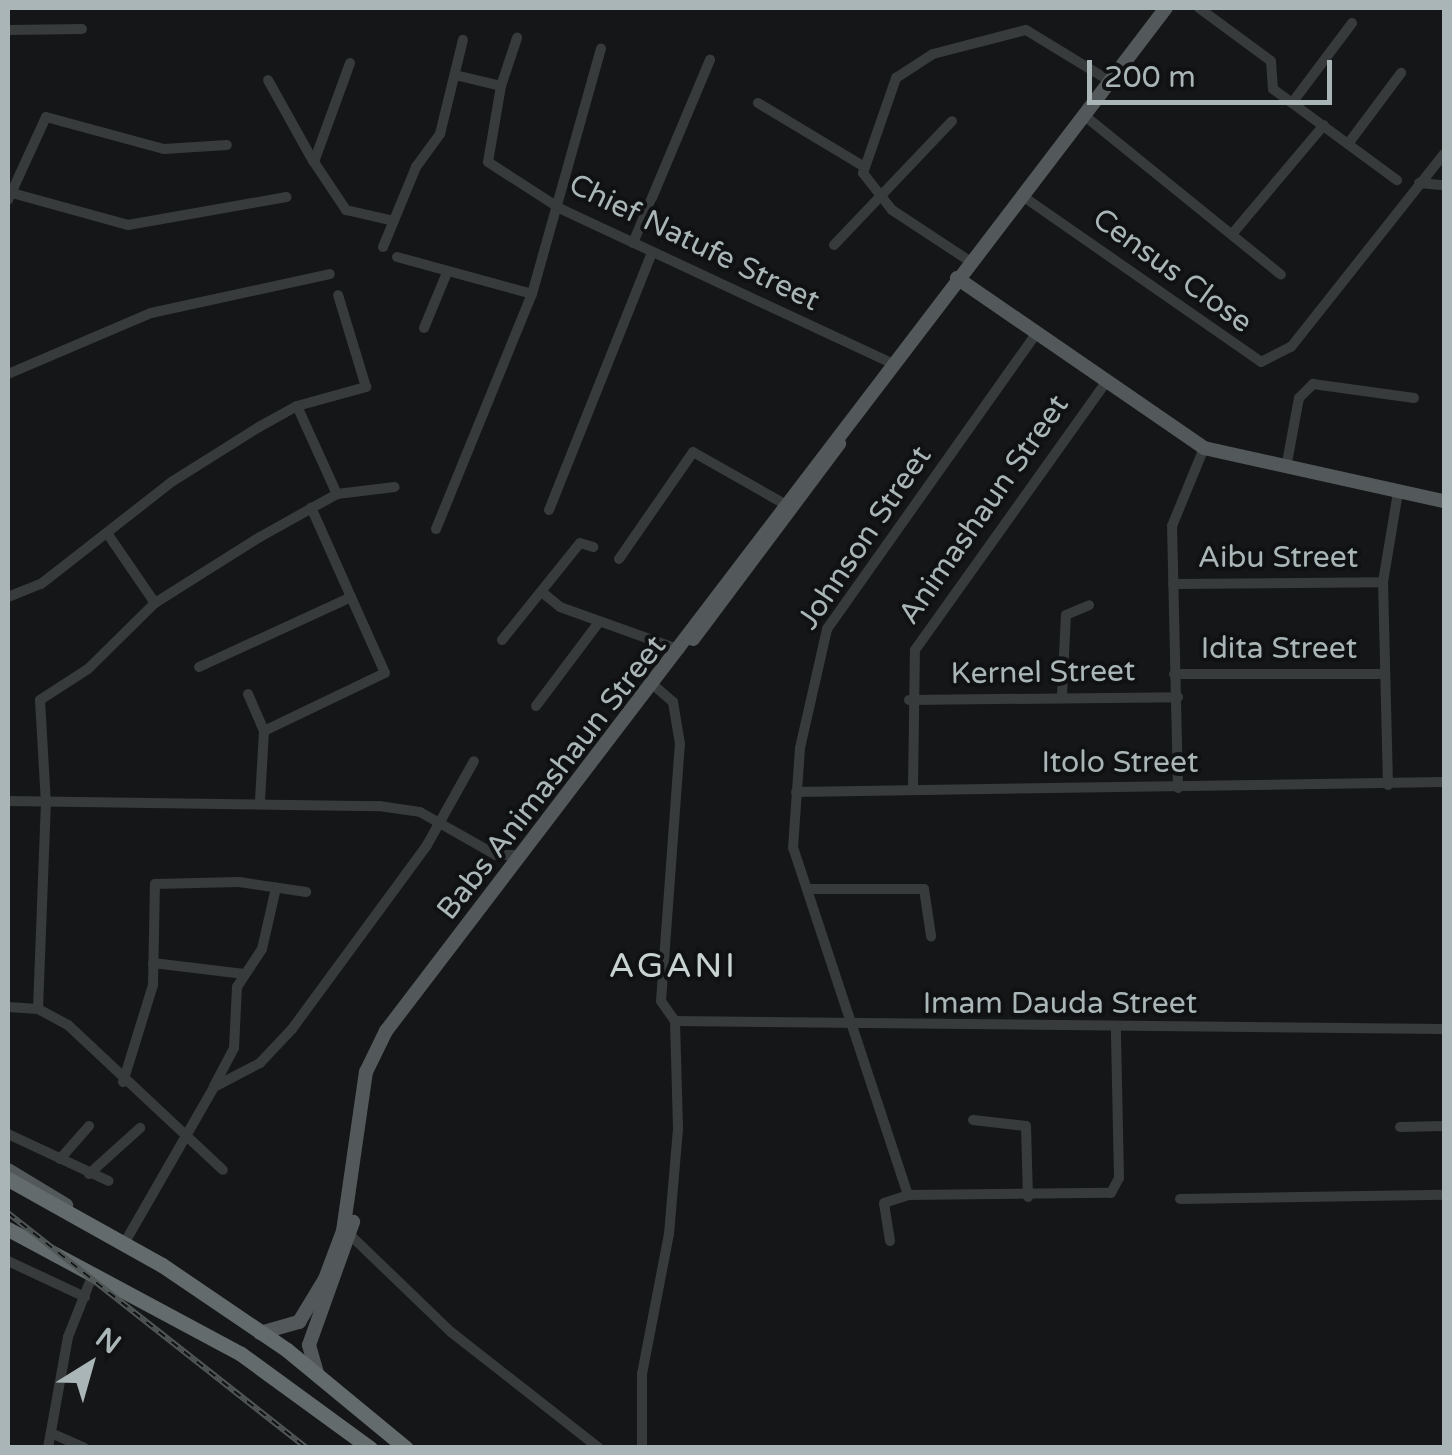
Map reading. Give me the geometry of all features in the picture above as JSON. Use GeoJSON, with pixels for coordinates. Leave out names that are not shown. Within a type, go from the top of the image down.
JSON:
{"type":"FeatureCollection","features":[{"type":"Feature","properties":{"kind":"highway"},"geometry":{"type":"LineString","coordinates":[[8,1178],[125,1242],[260,1333],[317,1373],[406,1448]]}},
{"type":"Feature","properties":{"kind":"highway"},"geometry":{"type":"LineString","coordinates":[[11,1232],[256,1364],[370,1448]]}},
{"type":"Feature","properties":{"kind":"main road","name":"Babs Animashaun Street"},"geometry":{"type":"LineString","coordinates":[[317,1373],[309,1345],[347,1232],[369,1061],[518,854],[680,650],[1020,195],[1166,8]]}},
{"type":"Feature","properties":{"kind":"main road","name":"Babs Animashaun Street"},"geometry":{"type":"LineString","coordinates":[[432,974],[656,688],[781,502],[963,272]]}},
{"type":"Feature","properties":{"kind":"main road"},"geometry":{"type":"LineString","coordinates":[[963,272],[1104,385],[1204,448],[1285,470],[1444,501]]}},
{"type":"Feature","properties":{"kind":"main road"},"geometry":{"type":"LineString","coordinates":[[8,1170],[83,1218]]}},
{"type":"Feature","properties":{"kind":"main road","name":"Babs Animashaun Street"},"geometry":{"type":"LineString","coordinates":[[260,1333],[307,1315],[347,1232]]}},
{"type":"Feature","properties":{"kind":"street"},"geometry":{"type":"LineString","coordinates":[[1199,8],[1271,61],[1273,89],[1396,180]]}},
{"type":"Feature","properties":{"kind":"street"},"geometry":{"type":"LineString","coordinates":[[1292,103],[1352,23]]}},
{"type":"Feature","properties":{"kind":"street"},"geometry":{"type":"LineString","coordinates":[[8,30],[82,29]]}},
{"type":"Feature","properties":{"kind":"street"},"geometry":{"type":"LineString","coordinates":[[861,165],[896,78],[933,54],[1026,30],[1110,81]]}},
{"type":"Feature","properties":{"kind":"street"},"geometry":{"type":"LineString","coordinates":[[454,76],[501,86],[518,38]]}},
{"type":"Feature","properties":{"kind":"street"},"geometry":{"type":"LineString","coordinates":[[383,247],[440,134],[463,40]]}},
{"type":"Feature","properties":{"kind":"street"},"geometry":{"type":"LineString","coordinates":[[436,529],[532,294],[561,209],[601,48]]}},
{"type":"Feature","properties":{"kind":"street"},"geometry":{"type":"LineString","coordinates":[[633,243],[710,60]]}},
{"type":"Feature","properties":{"kind":"street"},"geometry":{"type":"LineString","coordinates":[[314,162],[350,63]]}},
{"type":"Feature","properties":{"kind":"street"},"geometry":{"type":"LineString","coordinates":[[1348,144],[1402,72]]}},
{"type":"Feature","properties":{"kind":"street"},"geometry":{"type":"LineString","coordinates":[[268,80],[346,210],[394,222]]}},
{"type":"Feature","properties":{"kind":"street","name":"Chief Natufe Street"},"geometry":{"type":"LineString","coordinates":[[501,86],[486,156],[561,209],[891,362]]}},
{"type":"Feature","properties":{"kind":"street"},"geometry":{"type":"LineString","coordinates":[[758,103],[861,165],[878,196],[963,272]]}},
{"type":"Feature","properties":{"kind":"street"},"geometry":{"type":"LineString","coordinates":[[226,145],[164,148],[46,116],[10,196],[128,226],[287,197]]}},
{"type":"Feature","properties":{"kind":"street"},"geometry":{"type":"LineString","coordinates":[[1085,116],[1281,275]]}},
{"type":"Feature","properties":{"kind":"street"},"geometry":{"type":"LineString","coordinates":[[834,245],[952,121]]}},
{"type":"Feature","properties":{"kind":"street"},"geometry":{"type":"LineString","coordinates":[[1233,233],[1324,125]]}},
{"type":"Feature","properties":{"kind":"street","name":"Census Close"},"geometry":{"type":"LineString","coordinates":[[1020,195],[1261,362],[1291,348],[1444,154]]}},
{"type":"Feature","properties":{"kind":"street"},"geometry":{"type":"LineString","coordinates":[[1420,183],[1444,185]]}},
{"type":"Feature","properties":{"kind":"street"},"geometry":{"type":"LineString","coordinates":[[549,510],[652,254]]}},
{"type":"Feature","properties":{"kind":"street"},"geometry":{"type":"LineString","coordinates":[[397,256],[446,275],[532,294]]}},
{"type":"Feature","properties":{"kind":"street"},"geometry":{"type":"LineString","coordinates":[[8,374],[151,313],[330,274]]}},
{"type":"Feature","properties":{"kind":"street"},"geometry":{"type":"LineString","coordinates":[[424,328],[446,275]]}},
{"type":"Feature","properties":{"kind":"street"},"geometry":{"type":"LineString","coordinates":[[8,597],[40,584],[172,481],[296,406],[366,387],[338,295]]}},
{"type":"Feature","properties":{"kind":"street","name":"Johnson Street"},"geometry":{"type":"LineString","coordinates":[[908,1195],[793,848],[796,792],[827,629],[1036,334]]}},
{"type":"Feature","properties":{"kind":"street"},"geometry":{"type":"LineString","coordinates":[[1285,470],[1299,398],[1313,384],[1414,398]]}},
{"type":"Feature","properties":{"kind":"street","name":"Animashaun Street"},"geometry":{"type":"LineString","coordinates":[[913,788],[909,700],[923,634],[1104,385]]}},
{"type":"Feature","properties":{"kind":"street"},"geometry":{"type":"LineString","coordinates":[[296,406],[337,494]]}},
{"type":"Feature","properties":{"kind":"street"},"geometry":{"type":"LineString","coordinates":[[1178,788],[1173,508],[1204,448]]}},
{"type":"Feature","properties":{"kind":"street"},"geometry":{"type":"LineString","coordinates":[[620,560],[693,452],[781,502]]}},
{"type":"Feature","properties":{"kind":"street"},"geometry":{"type":"LineString","coordinates":[[38,1009],[46,804],[38,704],[88,669],[155,603],[311,507],[337,494],[395,487]]}},
{"type":"Feature","properties":{"kind":"street"},"geometry":{"type":"LineString","coordinates":[[1388,785],[1383,582],[1398,492]]}},
{"type":"Feature","properties":{"kind":"street"},"geometry":{"type":"LineString","coordinates":[[264,732],[385,672],[311,507]]}},
{"type":"Feature","properties":{"kind":"street"},"geometry":{"type":"LineString","coordinates":[[106,533],[155,603]]}},
{"type":"Feature","properties":{"kind":"street"},"geometry":{"type":"LineString","coordinates":[[502,640],[580,543],[593,548]]}},
{"type":"Feature","properties":{"kind":"street","name":"Aibu Street"},"geometry":{"type":"LineString","coordinates":[[1173,584],[1383,582]]}},
{"type":"Feature","properties":{"kind":"street"},"geometry":{"type":"LineString","coordinates":[[543,593],[599,622],[680,650]]}},
{"type":"Feature","properties":{"kind":"street"},"geometry":{"type":"LineString","coordinates":[[199,667],[351,597]]}},
{"type":"Feature","properties":{"kind":"street"},"geometry":{"type":"LineString","coordinates":[[1062,696],[1066,615],[1089,604]]}},
{"type":"Feature","properties":{"kind":"street"},"geometry":{"type":"LineString","coordinates":[[536,706],[599,622]]}},
{"type":"Feature","properties":{"kind":"street","name":"Idita Street"},"geometry":{"type":"LineString","coordinates":[[1174,674],[1385,674]]}},
{"type":"Feature","properties":{"kind":"street"},"geometry":{"type":"LineString","coordinates":[[642,1448],[642,1374],[676,1176],[675,1021],[661,1001],[680,744],[673,702],[656,688]]}},
{"type":"Feature","properties":{"kind":"street"},"geometry":{"type":"LineString","coordinates":[[248,694],[264,732],[260,800]]}},
{"type":"Feature","properties":{"kind":"street","name":"Kernel Street"},"geometry":{"type":"LineString","coordinates":[[909,700],[1178,697]]}},
{"type":"Feature","properties":{"kind":"street"},"geometry":{"type":"LineString","coordinates":[[214,1087],[280,1042],[442,820],[474,761]]}},
{"type":"Feature","properties":{"kind":"street","name":"Itolo Street"},"geometry":{"type":"LineString","coordinates":[[796,792],[1444,782]]}},
{"type":"Feature","properties":{"kind":"street"},"geometry":{"type":"LineString","coordinates":[[8,801],[46,804],[260,800],[379,806],[442,820],[496,854],[518,854]]}},
{"type":"Feature","properties":{"kind":"street"},"geometry":{"type":"LineString","coordinates":[[496,854],[502,876]]}},
{"type":"Feature","properties":{"kind":"street"},"geometry":{"type":"LineString","coordinates":[[123,1082],[154,963],[152,891],[161,880],[306,892]]}},
{"type":"Feature","properties":{"kind":"street"},"geometry":{"type":"LineString","coordinates":[[125,1242],[214,1087],[238,1035],[244,974],[262,948],[276,888]]}},
{"type":"Feature","properties":{"kind":"street"},"geometry":{"type":"LineString","coordinates":[[806,889],[924,890],[931,936]]}},
{"type":"Feature","properties":{"kind":"street"},"geometry":{"type":"LineString","coordinates":[[154,963],[244,974]]}},
{"type":"Feature","properties":{"kind":"street"},"geometry":{"type":"LineString","coordinates":[[8,1007],[38,1009],[68,1025],[123,1082],[223,1170]]}},
{"type":"Feature","properties":{"kind":"street","name":"Imam Dauda Street"},"geometry":{"type":"LineString","coordinates":[[675,1021],[852,1028],[1444,1030]]}},
{"type":"Feature","properties":{"kind":"street"},"geometry":{"type":"LineString","coordinates":[[890,1241],[884,1203],[908,1195],[1093,1196],[1118,1186],[1116,1030]]}},
{"type":"Feature","properties":{"kind":"street"},"geometry":{"type":"LineString","coordinates":[[973,1120],[1026,1126],[1028,1197]]}},
{"type":"Feature","properties":{"kind":"street"},"geometry":{"type":"LineString","coordinates":[[60,1159],[89,1126]]}},
{"type":"Feature","properties":{"kind":"street"},"geometry":{"type":"LineString","coordinates":[[1400,1127],[1444,1126]]}},
{"type":"Feature","properties":{"kind":"street"},"geometry":{"type":"LineString","coordinates":[[89,1174],[140,1128]]}},
{"type":"Feature","properties":{"kind":"street"},"geometry":{"type":"LineString","coordinates":[[8,1134],[109,1181]]}},
{"type":"Feature","properties":{"kind":"street"},"geometry":{"type":"LineString","coordinates":[[1180,1198],[1444,1195]]}},
{"type":"Feature","properties":{"kind":"street"},"geometry":{"type":"LineString","coordinates":[[347,1232],[451,1332],[598,1448]]}},
{"type":"Feature","properties":{"kind":"street"},"geometry":{"type":"LineString","coordinates":[[8,1261],[85,1296]]}},
{"type":"Feature","properties":{"kind":"street"},"geometry":{"type":"LineString","coordinates":[[48,1448],[68,1337],[94,1274]]}},
{"type":"Feature","properties":{"kind":"street"},"geometry":{"type":"LineString","coordinates":[[51,1434],[84,1448]]}},
{"type":"Feature","properties":{"kind":"railway"},"geometry":{"type":"LineString","coordinates":[[8,1213],[307,1448]]}},
{"type":"Feature","properties":{"kind":"district","name":"AGANI"},"geometry":{"type":"Point","coordinates":[673,966]}}]}
